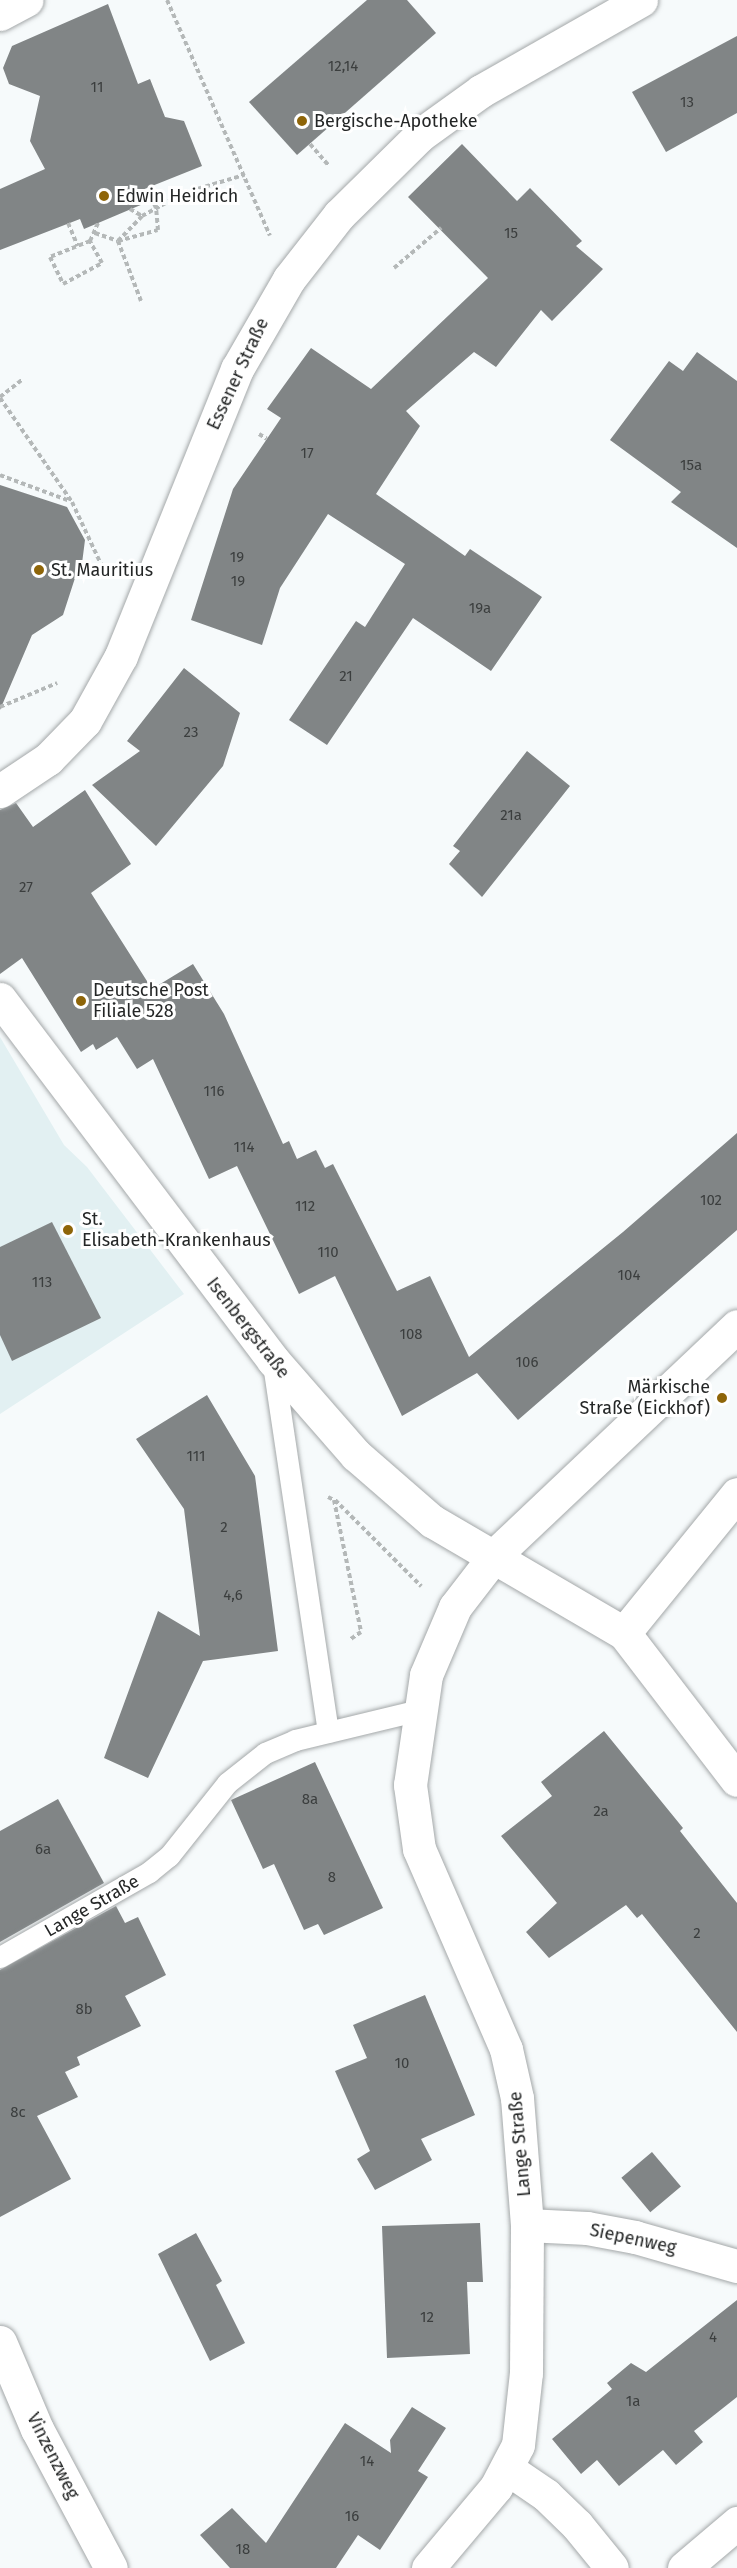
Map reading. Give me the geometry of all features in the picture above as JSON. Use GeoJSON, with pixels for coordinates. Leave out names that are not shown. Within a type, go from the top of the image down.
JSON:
{"type":"FeatureCollection","features":[{"type":"Feature","properties":{"kind":"street"},"geometry":{"type":"LineString","coordinates":[[0,14],[26,0]]}},
{"type":"Feature","properties":{"kind":"street","name":"Essener Straße"},"geometry":{"type":"LineString","coordinates":[[0,791],[48,759],[85,721],[132,631],[237,369],[288,279],[354,197],[420,135],[481,91],[641,0]]}},
{"type":"Feature","properties":{"kind":"street","name":"Isenbergstraße"},"geometry":{"type":"LineString","coordinates":[[0,999],[273,1360],[388,1485],[432,1521],[495,1554],[624,1633]]}},
{"type":"Feature","properties":{"kind":"street"},"geometry":{"type":"LineString","coordinates":[[451,1615],[495,1554],[737,1326]]}},
{"type":"Feature","properties":{"kind":"street"},"geometry":{"type":"LineString","coordinates":[[737,1494],[624,1633],[737,1780]]}},
{"type":"Feature","properties":{"kind":"street","name":"Lange Straße"},"geometry":{"type":"LineString","coordinates":[[428,2568],[481,2507],[508,2469],[518,2445],[525,2394],[527,2225],[517,2098],[506,2049],[419,1849],[410,1785],[419,1710],[436,1645],[451,1615]]}},
{"type":"Feature","properties":{"kind":"street","name":"Siepenweg"},"geometry":{"type":"LineString","coordinates":[[527,2225],[587,2228],[635,2237],[737,2266]]}},
{"type":"Feature","properties":{"kind":"street","name":"Vinzenzweg"},"geometry":{"type":"LineString","coordinates":[[0,2342],[38,2428],[111,2568]]}},
{"type":"Feature","properties":{"kind":"street"},"geometry":{"type":"LineString","coordinates":[[508,2469],[546,2495],[577,2525],[612,2568]]}},
{"type":"Feature","properties":{"kind":"street"},"geometry":{"type":"LineString","coordinates":[[684,2568],[737,2523]]}},
{"type":"Feature","properties":{"kind":"lane"},"geometry":{"type":"LineString","coordinates":[[273,1360],[328,1732]]}},
{"type":"Feature","properties":{"kind":"lane","name":"Lange Straße"},"geometry":{"type":"LineString","coordinates":[[0,1958],[149,1872],[170,1856],[240,1770],[265,1753],[328,1732],[419,1710]]}},
{"type":"Feature","properties":{"kind":"path"},"geometry":{"type":"LineString","coordinates":[[167,0],[288,279]]}},
{"type":"Feature","properties":{"kind":"path"},"geometry":{"type":"LineString","coordinates":[[118,241],[142,216],[184,193],[244,175]]}},
{"type":"Feature","properties":{"kind":"path"},"geometry":{"type":"LineString","coordinates":[[95,233],[118,241],[158,230],[156,208],[147,189]]}},
{"type":"Feature","properties":{"kind":"path"},"geometry":{"type":"LineString","coordinates":[[130,209],[142,216]]}},
{"type":"Feature","properties":{"kind":"path"},"geometry":{"type":"LineString","coordinates":[[68,223],[78,246]]}},
{"type":"Feature","properties":{"kind":"path"},"geometry":{"type":"LineString","coordinates":[[90,241],[102,263],[63,284],[50,257],[90,241],[98,223]]}},
{"type":"Feature","properties":{"kind":"path"},"geometry":{"type":"LineString","coordinates":[[394,268],[441,228]]}},
{"type":"Feature","properties":{"kind":"path"},"geometry":{"type":"LineString","coordinates":[[118,241],[141,301]]}},
{"type":"Feature","properties":{"kind":"path"},"geometry":{"type":"LineString","coordinates":[[22,380],[0,398],[72,501],[132,631]]}},
{"type":"Feature","properties":{"kind":"path"},"geometry":{"type":"LineString","coordinates":[[259,434],[267,439]]}},
{"type":"Feature","properties":{"kind":"path"},"geometry":{"type":"LineString","coordinates":[[0,475],[72,501]]}},
{"type":"Feature","properties":{"kind":"path"},"geometry":{"type":"LineString","coordinates":[[334,1500],[451,1615]]}},
{"type":"Feature","properties":{"kind":"shaded area","name":"St. Elisabeth-Krankenhaus"},"geometry":{"type":"Polygon","coordinates":[[[0,1037],[64,1145],[87,1167],[184,1294],[0,1414],[0,1037]]]}},
{"type":"Feature","properties":{"kind":"building"},"geometry":{"type":"Polygon","coordinates":[[[367,0],[407,0],[436,33],[297,155],[249,102],[367,0]]]}},
{"type":"Feature","properties":{"kind":"building"},"geometry":{"type":"Polygon","coordinates":[[[108,4],[138,84],[150,79],[165,117],[184,121],[202,166],[137,192],[143,204],[84,229],[80,219],[0,250],[0,189],[45,169],[30,141],[40,96],[9,84],[3,68],[12,46],[108,4]]]}},
{"type":"Feature","properties":{"kind":"building"},"geometry":{"type":"Polygon","coordinates":[[[737,36],[737,113],[666,152],[632,92],[737,36]]]}},
{"type":"Feature","properties":{"kind":"building"},"geometry":{"type":"Polygon","coordinates":[[[462,144],[517,201],[530,188],[582,241],[576,246],[603,269],[552,321],[541,310],[496,367],[474,352],[406,411],[420,426],[376,494],[465,556],[470,549],[542,597],[491,671],[413,618],[327,745],[289,720],[356,621],[365,627],[405,564],[328,514],[280,588],[262,645],[191,620],[233,489],[281,418],[267,409],[311,348],[371,389],[488,278],[408,197],[462,144]]]}},
{"type":"Feature","properties":{"kind":"building"},"geometry":{"type":"Polygon","coordinates":[[[697,352],[737,381],[737,548],[671,502],[681,492],[610,440],[669,361],[683,371],[697,352]]]}},
{"type":"Feature","properties":{"kind":"building","name":"St. Mauritius"},"geometry":{"type":"Polygon","coordinates":[[[0,485],[67,507],[85,540],[80,579],[75,578],[63,615],[32,635],[0,710],[0,485]]]}},
{"type":"Feature","properties":{"kind":"building"},"geometry":{"type":"Polygon","coordinates":[[[184,668],[240,713],[223,766],[156,846],[92,785],[140,751],[127,741],[184,668]]]}},
{"type":"Feature","properties":{"kind":"building"},"geometry":{"type":"Polygon","coordinates":[[[527,751],[570,786],[482,897],[449,864],[460,851],[453,846],[527,751]]]}},
{"type":"Feature","properties":{"kind":"building"},"geometry":{"type":"Polygon","coordinates":[[[85,790],[131,864],[91,893],[152,989],[193,964],[224,1014],[283,1144],[289,1141],[297,1159],[316,1150],[325,1168],[333,1164],[397,1291],[430,1276],[469,1357],[623,1232],[737,1133],[737,1230],[518,1420],[477,1373],[402,1416],[335,1276],[299,1294],[237,1166],[209,1179],[153,1059],[137,1069],[117,1037],[96,1050],[93,1044],[81,1052],[22,958],[0,974],[0,810],[16,803],[33,827],[85,790]]]}},
{"type":"Feature","properties":{"kind":"building"},"geometry":{"type":"Polygon","coordinates":[[[52,1222],[101,1318],[12,1361],[0,1335],[0,1247],[52,1222]]]}},
{"type":"Feature","properties":{"kind":"building"},"geometry":{"type":"Polygon","coordinates":[[[207,1395],[255,1476],[278,1651],[203,1661],[148,1778],[104,1758],[158,1611],[200,1636],[184,1509],[136,1439],[207,1395]]]}},
{"type":"Feature","properties":{"kind":"building"},"geometry":{"type":"Polygon","coordinates":[[[604,1731],[683,1828],[680,1831],[737,1903],[737,2032],[642,1914],[637,1918],[626,1905],[549,1958],[526,1932],[557,1903],[501,1836],[552,1796],[541,1782],[604,1731]]]}},
{"type":"Feature","properties":{"kind":"building"},"geometry":{"type":"Polygon","coordinates":[[[315,1762],[383,1908],[324,1935],[318,1924],[304,1930],[274,1864],[263,1869],[231,1800],[315,1762]]]}},
{"type":"Feature","properties":{"kind":"building"},"geometry":{"type":"Polygon","coordinates":[[[58,1799],[104,1883],[0,1942],[0,1831],[58,1799]]]}},
{"type":"Feature","properties":{"kind":"building"},"geometry":{"type":"Polygon","coordinates":[[[116,1906],[125,1923],[138,1917],[166,1975],[125,1996],[141,2026],[77,2057],[80,2065],[65,2072],[78,2097],[37,2116],[71,2179],[0,2217],[0,1970],[116,1906]]]}},
{"type":"Feature","properties":{"kind":"building"},"geometry":{"type":"Polygon","coordinates":[[[425,1995],[475,2115],[421,2139],[432,2160],[375,2190],[357,2159],[370,2151],[335,2071],[367,2058],[353,2025],[425,1995]]]}},
{"type":"Feature","properties":{"kind":"building"},"geometry":{"type":"Polygon","coordinates":[[[652,2152],[681,2186],[650,2212],[621,2178],[652,2152]]]}},
{"type":"Feature","properties":{"kind":"building"},"geometry":{"type":"Polygon","coordinates":[[[480,2223],[483,2282],[467,2282],[470,2354],[387,2358],[382,2226],[480,2223]]]}},
{"type":"Feature","properties":{"kind":"building"},"geometry":{"type":"Polygon","coordinates":[[[196,2233],[222,2281],[216,2285],[245,2343],[210,2361],[158,2254],[196,2233]]]}},
{"type":"Feature","properties":{"kind":"building"},"geometry":{"type":"Polygon","coordinates":[[[737,2300],[737,2397],[694,2431],[703,2442],[676,2465],[663,2450],[619,2486],[597,2460],[581,2474],[552,2439],[612,2389],[607,2383],[631,2363],[646,2372],[737,2300]]]}},
{"type":"Feature","properties":{"kind":"building"},"geometry":{"type":"Polygon","coordinates":[[[412,2407],[446,2428],[418,2471],[428,2477],[380,2550],[358,2535],[336,2568],[230,2568],[200,2535],[232,2508],[266,2543],[345,2423],[391,2453],[390,2440],[412,2407]]]}},
{"type":"Feature","properties":{"kind":"place","name":"Bergische-Apotheke"},"geometry":{"type":"Point","coordinates":[302,121]}},
{"type":"Feature","properties":{"kind":"place","name":"Edwin Heidrich"},"geometry":{"type":"Point","coordinates":[104,196]}},
{"type":"Feature","properties":{"kind":"place","name":"St. Mauritius"},"geometry":{"type":"Point","coordinates":[39,570]}},
{"type":"Feature","properties":{"kind":"place","name":"Deutsche Post Filiale 528"},"geometry":{"type":"Point","coordinates":[81,1001]}},
{"type":"Feature","properties":{"kind":"place","name":"St. Elisabeth-Krankenhaus"},"geometry":{"type":"Point","coordinates":[68,1230]}},
{"type":"Feature","properties":{"kind":"place","name":"Märkische Straße (Eickhof)"},"geometry":{"type":"Point","coordinates":[722,1398]}}]}
